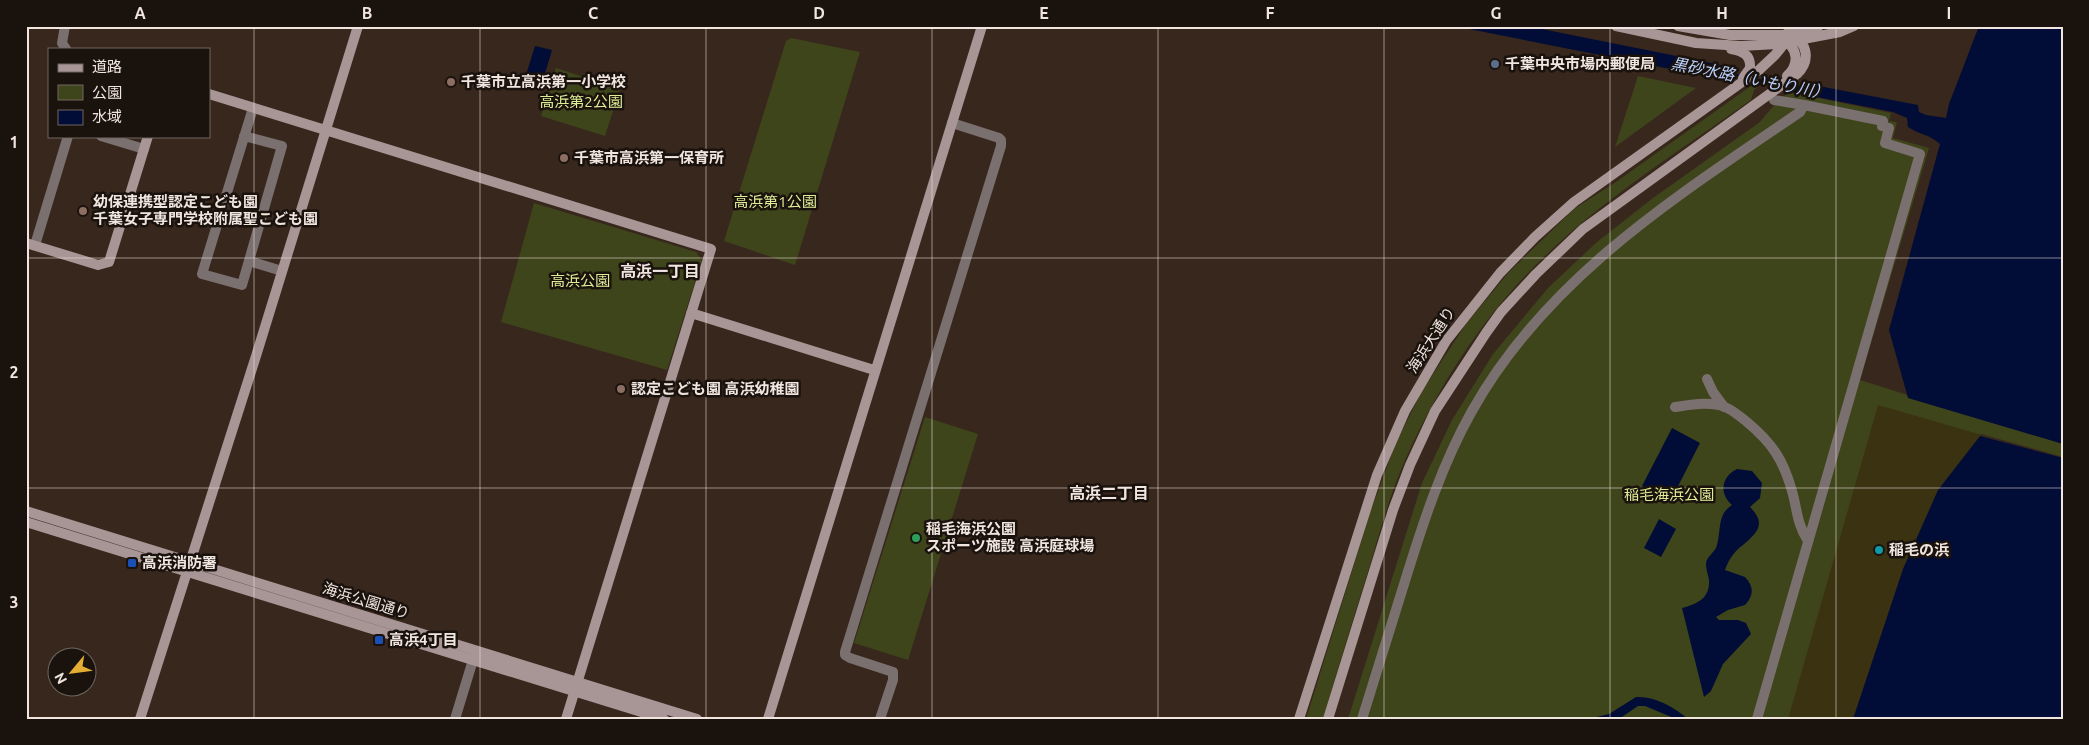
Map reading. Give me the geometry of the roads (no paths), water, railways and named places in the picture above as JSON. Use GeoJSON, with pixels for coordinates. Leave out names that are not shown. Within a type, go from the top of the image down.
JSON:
{"type":"FeatureCollection","features":[{"type":"Feature","properties":{"kind":"street"},"geometry":{"type":"LineString","coordinates":[[65,26],[62,43],[65,48]]}},
{"type":"Feature","properties":{"kind":"street"},"geometry":{"type":"LineString","coordinates":[[140,719],[358,26]]}},
{"type":"Feature","properties":{"kind":"street"},"geometry":{"type":"LineString","coordinates":[[768,719],[874,370],[982,26]]}},
{"type":"Feature","properties":{"kind":"street"},"geometry":{"type":"LineString","coordinates":[[1616,26],[1696,42],[1759,46],[1777,44],[1793,37],[1821,30],[1840,32],[1854,26]]}},
{"type":"Feature","properties":{"kind":"street"},"geometry":{"type":"LineString","coordinates":[[1678,26],[1730,35],[1772,34],[1793,37],[1806,54]]}},
{"type":"Feature","properties":{"kind":"street"},"geometry":{"type":"LineString","coordinates":[[1328,719],[1393,510],[1410,465],[1449,388],[1501,312],[1536,274],[1583,229],[1797,74],[1805,64],[1806,54],[1821,30]]}},
{"type":"Feature","properties":{"kind":"street"},"geometry":{"type":"LineString","coordinates":[[1663,170],[1674,159],[1792,71],[1796,58],[1792,47],[1793,37]]}},
{"type":"Feature","properties":{"kind":"street","name":"海浜大通り"},"geometry":{"type":"LineString","coordinates":[[1299,719],[1377,475],[1406,411],[1446,341],[1500,273],[1555,218],[1598,183],[1765,65],[1793,37]]}},
{"type":"Feature","properties":{"kind":"street"},"geometry":{"type":"LineString","coordinates":[[1714,44],[1722,48],[1742,51],[1750,59],[1750,68],[1739,84]]}},
{"type":"Feature","properties":{"kind":"street"},"geometry":{"type":"LineString","coordinates":[[210,94],[711,249],[566,719]]}},
{"type":"Feature","properties":{"kind":"street"},"geometry":{"type":"LineString","coordinates":[[1757,719],[1920,154],[1885,143],[1888,128],[1882,126],[1883,121],[1774,100]]}},
{"type":"Feature","properties":{"kind":"street"},"geometry":{"type":"LineString","coordinates":[[1362,719],[1424,517],[1441,474],[1472,411],[1504,362],[1559,294],[1614,244],[1800,112],[1804,105]]}},
{"type":"Feature","properties":{"kind":"street"},"geometry":{"type":"LineString","coordinates":[[244,136],[282,146],[242,285],[202,274],[252,108]]}},
{"type":"Feature","properties":{"kind":"street"},"geometry":{"type":"LineString","coordinates":[[880,719],[893,680],[892,672],[848,657],[845,652],[1002,146],[999,138],[952,123]]}},
{"type":"Feature","properties":{"kind":"street"},"geometry":{"type":"LineString","coordinates":[[67,138],[30,244],[98,265],[109,262],[147,138]]}},
{"type":"Feature","properties":{"kind":"street"},"geometry":{"type":"LineString","coordinates":[[108,138],[144,149]]}},
{"type":"Feature","properties":{"kind":"street"},"geometry":{"type":"LineString","coordinates":[[249,261],[282,271]]}},
{"type":"Feature","properties":{"kind":"street"},"geometry":{"type":"LineString","coordinates":[[692,313],[874,370]]}},
{"type":"Feature","properties":{"kind":"street"},"geometry":{"type":"LineString","coordinates":[[1707,379],[1713,392],[1724,407]]}},
{"type":"Feature","properties":{"kind":"street"},"geometry":{"type":"LineString","coordinates":[[1675,407],[1702,404],[1724,407],[1741,417],[1767,439],[1782,463],[1793,492],[1796,515],[1803,534],[1808,541]]}},
{"type":"Feature","properties":{"kind":"street","name":"海浜公園通り"},"geometry":{"type":"LineString","coordinates":[[26,511],[189,567],[473,660],[697,719]]}},
{"type":"Feature","properties":{"kind":"street","name":"海浜公園通り"},"geometry":{"type":"LineString","coordinates":[[26,522],[189,567],[576,686],[664,719]]}},
{"type":"Feature","properties":{"kind":"street"},"geometry":{"type":"LineString","coordinates":[[455,719],[473,660]]}},
{"type":"Feature","properties":{"kind":"water"},"geometry":{"type":"Polygon","coordinates":[[[1470,26],[1527,26],[1736,68],[1721,79],[1469,29],[1470,26]]]}},
{"type":"Feature","properties":{"kind":"water"},"geometry":{"type":"Polygon","coordinates":[[[1979,26],[2063,26],[2063,444],[1908,398],[1889,330],[1940,144],[1932,138],[1908,127],[1907,118],[1893,112],[1791,92],[1803,83],[1918,105],[1919,112],[1946,118],[1949,104],[1979,26]]]}},
{"type":"Feature","properties":{"kind":"water"},"geometry":{"type":"Polygon","coordinates":[[[535,46],[552,50],[543,80],[526,75],[535,46]]]}},
{"type":"Feature","properties":{"kind":"water"},"geometry":{"type":"Polygon","coordinates":[[[1672,428],[1700,443],[1671,500],[1642,486],[1672,428]]]}},
{"type":"Feature","properties":{"kind":"water"},"geometry":{"type":"Polygon","coordinates":[[[1980,436],[2063,458],[2063,719],[1853,719],[1903,569],[1938,490],[1980,436]]]}},
{"type":"Feature","properties":{"kind":"water"},"geometry":{"type":"Polygon","coordinates":[[[1737,469],[1752,471],[1762,483],[1760,498],[1750,507],[1758,518],[1759,523],[1756,532],[1734,553],[1725,570],[1745,577],[1752,591],[1745,605],[1728,610],[1716,617],[1719,620],[1738,620],[1746,623],[1751,634],[1723,664],[1711,691],[1704,697],[1682,608],[1702,599],[1709,586],[1706,562],[1716,548],[1721,519],[1732,505],[1725,496],[1725,481],[1737,469]]]}},
{"type":"Feature","properties":{"kind":"water"},"geometry":{"type":"Polygon","coordinates":[[[1659,519],[1676,529],[1661,557],[1644,548],[1659,519]]]}},
{"type":"Feature","properties":{"kind":"water"},"geometry":{"type":"Polygon","coordinates":[[[1636,697],[1657,700],[1677,710],[1688,719],[1676,719],[1645,706],[1638,706],[1619,719],[1588,719],[1609,714],[1636,697]]]}},
{"type":"Feature","properties":{"kind":"waterway","name":"黒砂水路（いもり川）"},"geometry":{"type":"LineString","coordinates":[[1726,73],[1740,76]]}},
{"type":"Feature","properties":{"kind":"waterway","name":"黒砂水路（いもり川）"},"geometry":{"type":"LineString","coordinates":[[1752,79],[1779,84]]}},
{"type":"Feature","properties":{"kind":"waterway","name":"黒砂水路（いもり川）"},"geometry":{"type":"LineString","coordinates":[[1787,85],[1799,88]]}},
{"type":"Feature","properties":{"kind":"place","name":"千葉中央市場内郵便局"},"geometry":{"type":"Point","coordinates":[1495,64]}},
{"type":"Feature","properties":{"kind":"place","name":"千葉市立高浜第一小学校"},"geometry":{"type":"Point","coordinates":[451,82]}},
{"type":"Feature","properties":{"kind":"place","name":"千葉市高浜第一保育所"},"geometry":{"type":"Point","coordinates":[564,158]}},
{"type":"Feature","properties":{"kind":"place","name":"幼保連携型認定こども園 千葉女子専門学校附属聖こども園"},"geometry":{"type":"Point","coordinates":[83,211]}},
{"type":"Feature","properties":{"kind":"place","name":"認定こども園 高浜幼稚園"},"geometry":{"type":"Point","coordinates":[621,389]}},
{"type":"Feature","properties":{"kind":"place","name":"稲毛海浜公園 スポーツ施設 高浜庭球場"},"geometry":{"type":"Point","coordinates":[916,538]}},
{"type":"Feature","properties":{"kind":"place","name":"稲毛の浜"},"geometry":{"type":"Point","coordinates":[1879,550]}},
{"type":"Feature","properties":{"kind":"place","name":"高浜消防署"},"geometry":{"type":"Point","coordinates":[132,563]}},
{"type":"Feature","properties":{"kind":"place","name":"高浜4丁目"},"geometry":{"type":"Point","coordinates":[379,640]}},
{"type":"Feature","properties":{"kind":"district","name":"高浜一丁目"},"geometry":{"type":"Point","coordinates":[660,271]}},
{"type":"Feature","properties":{"kind":"district","name":"高浜二丁目"},"geometry":{"type":"Point","coordinates":[1109,493]}},
{"type":"Feature","properties":{"kind":"park label","name":"高浜第2公園"},"geometry":{"type":"Point","coordinates":[581,102]}},
{"type":"Feature","properties":{"kind":"park label","name":"高浜第1公園"},"geometry":{"type":"Point","coordinates":[775,202]}},
{"type":"Feature","properties":{"kind":"park label","name":"高浜公園"},"geometry":{"type":"Point","coordinates":[580,281]}},
{"type":"Feature","properties":{"kind":"park label","name":"稲毛海浜公園"},"geometry":{"type":"Point","coordinates":[1669,495]}}]}
